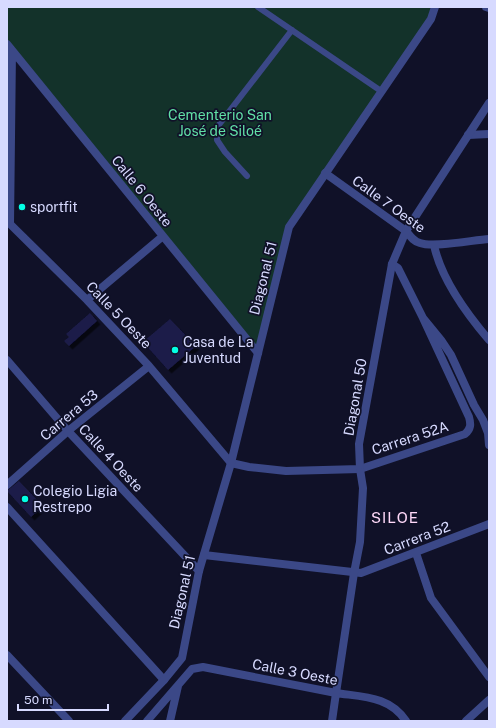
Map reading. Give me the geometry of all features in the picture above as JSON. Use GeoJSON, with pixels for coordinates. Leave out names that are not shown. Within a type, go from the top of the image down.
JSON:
{"type":"FeatureCollection","features":[{"type":"Feature","properties":{"kind":"street","name":"Diagonal 51"},"geometry":{"type":"LineString","coordinates":[[164,680],[182,658],[199,571],[231,463],[289,227],[431,19],[436,7]]}},
{"type":"Feature","properties":{"kind":"street","name":"Calle 5 Oeste"},"geometry":{"type":"LineString","coordinates":[[9,49],[9,225],[87,300],[148,366],[231,463]]}},
{"type":"Feature","properties":{"kind":"street","name":"Calle 6 Oeste"},"geometry":{"type":"LineString","coordinates":[[9,49],[258,353]]}},
{"type":"Feature","properties":{"kind":"street","name":"Diagonal 50"},"geometry":{"type":"LineString","coordinates":[[332,721],[360,542],[362,488],[359,444],[392,264],[406,231],[489,103]]}},
{"type":"Feature","properties":{"kind":"street"},"geometry":{"type":"LineString","coordinates":[[468,135],[489,134]]}},
{"type":"Feature","properties":{"kind":"street","name":"Calle 7 Oeste"},"geometry":{"type":"LineString","coordinates":[[325,173],[406,231],[412,239],[419,243],[434,245],[489,239]]}},
{"type":"Feature","properties":{"kind":"street"},"geometry":{"type":"LineString","coordinates":[[87,300],[163,236]]}},
{"type":"Feature","properties":{"kind":"street"},"geometry":{"type":"LineString","coordinates":[[434,245],[437,259],[458,300],[489,340]]}},
{"type":"Feature","properties":{"kind":"street"},"geometry":{"type":"LineString","coordinates":[[392,264],[398,268],[423,318],[451,355],[474,405],[483,420],[488,433],[489,445]]}},
{"type":"Feature","properties":{"kind":"street","name":"Carrera 52A"},"geometry":{"type":"LineString","coordinates":[[360,469],[465,434],[471,425],[469,417],[423,318]]}},
{"type":"Feature","properties":{"kind":"street","name":"Calle 4 Oeste"},"geometry":{"type":"LineString","coordinates":[[7,360],[68,431],[199,571]]}},
{"type":"Feature","properties":{"kind":"street","name":"Carrera 53"},"geometry":{"type":"LineString","coordinates":[[7,485],[68,431],[148,366]]}},
{"type":"Feature","properties":{"kind":"street"},"geometry":{"type":"LineString","coordinates":[[231,463],[249,467],[286,471],[360,469]]}},
{"type":"Feature","properties":{"kind":"street"},"geometry":{"type":"LineString","coordinates":[[7,507],[164,680],[125,721]]}},
{"type":"Feature","properties":{"kind":"street","name":"Carrera 52"},"geometry":{"type":"LineString","coordinates":[[354,573],[361,573],[370,570],[489,524]]}},
{"type":"Feature","properties":{"kind":"street"},"geometry":{"type":"LineString","coordinates":[[416,553],[431,598],[489,676]]}},
{"type":"Feature","properties":{"kind":"street"},"geometry":{"type":"LineString","coordinates":[[204,555],[354,573]]}},
{"type":"Feature","properties":{"kind":"street"},"geometry":{"type":"LineString","coordinates":[[7,655],[69,721]]}},
{"type":"Feature","properties":{"kind":"street","name":"Calle 3 Oeste"},"geometry":{"type":"LineString","coordinates":[[178,685],[192,670],[203,667],[336,694],[385,702],[397,709],[406,721]]}},
{"type":"Feature","properties":{"kind":"street"},"geometry":{"type":"LineString","coordinates":[[147,721],[178,685]]}},
{"type":"Feature","properties":{"kind":"street"},"geometry":{"type":"LineString","coordinates":[[170,721],[178,685]]}},
{"type":"Feature","properties":{"kind":"street"},"geometry":{"type":"LineString","coordinates":[[466,721],[489,700]]}},
{"type":"Feature","properties":{"kind":"lane"},"geometry":{"type":"LineString","coordinates":[[258,7],[381,91]]}},
{"type":"Feature","properties":{"kind":"lane"},"geometry":{"type":"LineString","coordinates":[[248,176],[225,152],[217,140],[218,126],[292,30]]}},
{"type":"Feature","properties":{"kind":"green space","name":"Cementerio San José de Siloé"},"geometry":{"type":"Polygon","coordinates":[[[7,7],[435,7],[289,227],[258,353],[12,51],[7,51],[7,7]]]}},
{"type":"Feature","properties":{"kind":"building"},"geometry":{"type":"Polygon","coordinates":[[[90,313],[97,321],[69,346],[64,341],[69,337],[66,334],[90,313]]]}},
{"type":"Feature","properties":{"kind":"building"},"geometry":{"type":"Polygon","coordinates":[[[170,319],[196,346],[168,370],[143,342],[170,319]]]}},
{"type":"Feature","properties":{"kind":"building","name":"Colegio Ligia Restrepo"},"geometry":{"type":"Polygon","coordinates":[[[19,481],[43,506],[31,517],[7,491],[19,481]]]}},
{"type":"Feature","properties":{"kind":"place","name":"sportfit"},"geometry":{"type":"Point","coordinates":[22,207]}},
{"type":"Feature","properties":{"kind":"place","name":"Casa de La Juventud"},"geometry":{"type":"Point","coordinates":[175,350]}},
{"type":"Feature","properties":{"kind":"place","name":"Colegio Ligia Restrepo"},"geometry":{"type":"Point","coordinates":[25,499]}},
{"type":"Feature","properties":{"kind":"district","name":"SILOE"},"geometry":{"type":"Point","coordinates":[395,517]}}]}
